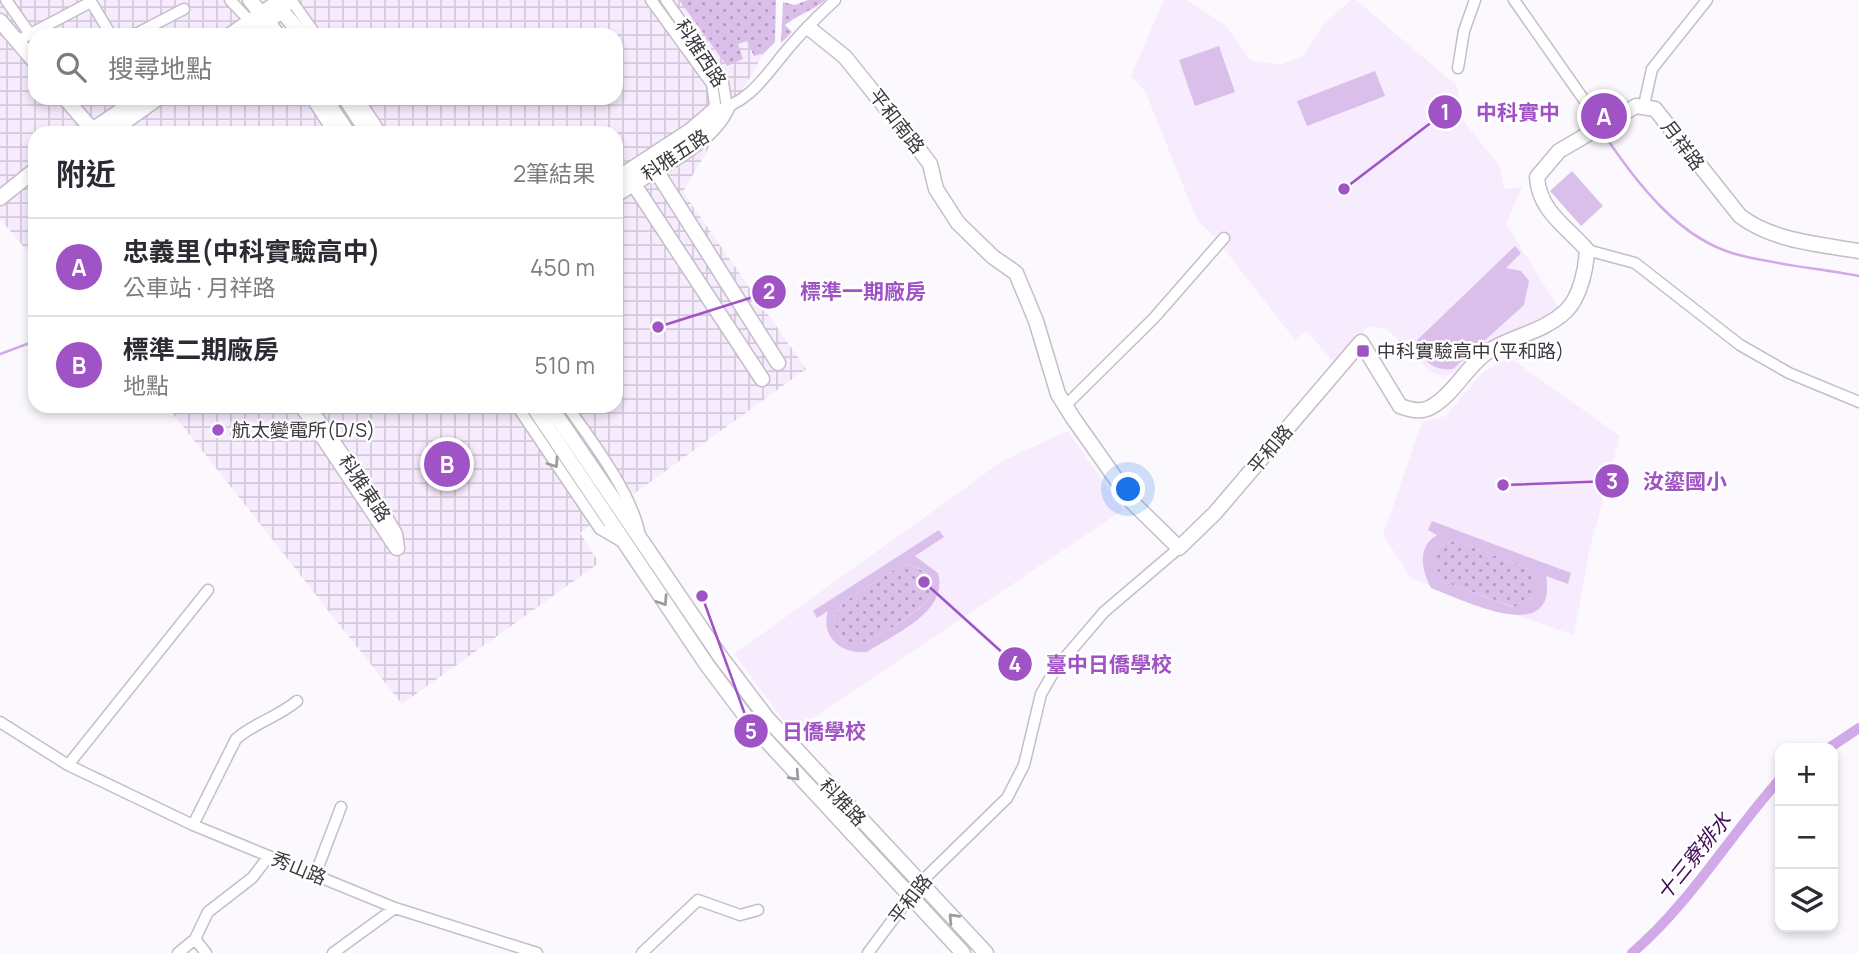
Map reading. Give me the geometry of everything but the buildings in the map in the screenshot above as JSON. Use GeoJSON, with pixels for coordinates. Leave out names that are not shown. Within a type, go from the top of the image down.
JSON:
{"type":"FeatureCollection","features":[{"type":"Feature","properties":{"kind":"street"},"geometry":{"type":"LineString","coordinates":[[21,0],[8,5],[28,47]]}},
{"type":"Feature","properties":{"kind":"street"},"geometry":{"type":"LineString","coordinates":[[230,0],[257,26]]}},
{"type":"Feature","properties":{"kind":"street"},"geometry":{"type":"LineString","coordinates":[[250,0],[257,26]]}},
{"type":"Feature","properties":{"kind":"street","name":"科雅西路"},"geometry":{"type":"LineString","coordinates":[[651,0],[712,84],[715,104],[712,112]]}},
{"type":"Feature","properties":{"kind":"street","name":"科雅西路"},"geometry":{"type":"LineString","coordinates":[[666,0],[723,82],[727,108]]}},
{"type":"Feature","properties":{"kind":"street"},"geometry":{"type":"LineString","coordinates":[[712,112],[727,108],[764,82],[787,50],[835,0]]}},
{"type":"Feature","properties":{"kind":"street"},"geometry":{"type":"LineString","coordinates":[[1458,68],[1464,31],[1475,0]]}},
{"type":"Feature","properties":{"kind":"street"},"geometry":{"type":"LineString","coordinates":[[1514,0],[1600,128],[1559,152],[1537,177],[1538,195],[1548,210],[1587,250],[1635,263],[1740,345],[1789,373],[1859,402]]}},
{"type":"Feature","properties":{"kind":"street"},"geometry":{"type":"LineString","coordinates":[[1644,105],[1652,69],[1707,0]]}},
{"type":"Feature","properties":{"kind":"street"},"geometry":{"type":"LineString","coordinates":[[40,28],[90,1],[107,28]]}},
{"type":"Feature","properties":{"kind":"street"},"geometry":{"type":"LineString","coordinates":[[257,26],[281,2]]}},
{"type":"Feature","properties":{"kind":"street"},"geometry":{"type":"LineString","coordinates":[[281,2],[298,28]]}},
{"type":"Feature","properties":{"kind":"street"},"geometry":{"type":"LineString","coordinates":[[281,2],[309,28]]}},
{"type":"Feature","properties":{"kind":"street"},"geometry":{"type":"LineString","coordinates":[[144,28],[184,9]]}},
{"type":"Feature","properties":{"kind":"street"},"geometry":{"type":"LineString","coordinates":[[0,21],[23,37]]}},
{"type":"Feature","properties":{"kind":"street"},"geometry":{"type":"LineString","coordinates":[[0,28],[28,61]]}},
{"type":"Feature","properties":{"kind":"street","name":"平和南路"},"geometry":{"type":"LineString","coordinates":[[809,28],[845,57],[918,148],[930,164],[936,188],[958,223],[993,257],[1016,273],[1036,321],[1058,394],[1133,503],[1179,548]]}},
{"type":"Feature","properties":{"kind":"street"},"geometry":{"type":"LineString","coordinates":[[23,37],[28,34]]}},
{"type":"Feature","properties":{"kind":"street"},"geometry":{"type":"LineString","coordinates":[[66,105],[85,126]]}},
{"type":"Feature","properties":{"kind":"street"},"geometry":{"type":"LineString","coordinates":[[70,105],[86,126]]}},
{"type":"Feature","properties":{"kind":"street"},"geometry":{"type":"LineString","coordinates":[[99,126],[129,105]]}},
{"type":"Feature","properties":{"kind":"street"},"geometry":{"type":"LineString","coordinates":[[119,126],[148,105]]}},
{"type":"Feature","properties":{"kind":"street"},"geometry":{"type":"LineString","coordinates":[[316,105],[329,126]]}},
{"type":"Feature","properties":{"kind":"street"},"geometry":{"type":"LineString","coordinates":[[330,105],[343,126]]}},
{"type":"Feature","properties":{"kind":"street"},"geometry":{"type":"LineString","coordinates":[[350,105],[363,126]]}},
{"type":"Feature","properties":{"kind":"street"},"geometry":{"type":"LineString","coordinates":[[363,105],[376,126]]}},
{"type":"Feature","properties":{"kind":"street","name":"月祥路"},"geometry":{"type":"LineString","coordinates":[[1600,128],[1636,106],[1644,105],[1655,109],[1740,216],[1754,226],[1788,238],[1859,251]]}},
{"type":"Feature","properties":{"kind":"street","name":"科雅五路"},"geometry":{"type":"LineString","coordinates":[[623,190],[703,139],[720,125],[727,108]]}},
{"type":"Feature","properties":{"kind":"street","name":"科雅五路"},"geometry":{"type":"LineString","coordinates":[[623,174],[691,130],[712,112]]}},
{"type":"Feature","properties":{"kind":"street"},"geometry":{"type":"LineString","coordinates":[[655,169],[778,363]]}},
{"type":"Feature","properties":{"kind":"street"},"geometry":{"type":"LineString","coordinates":[[0,200],[28,176]]}},
{"type":"Feature","properties":{"kind":"street"},"geometry":{"type":"LineString","coordinates":[[633,183],[762,379]]}},
{"type":"Feature","properties":{"kind":"street"},"geometry":{"type":"LineString","coordinates":[[0,200],[28,184]]}},
{"type":"Feature","properties":{"kind":"street"},"geometry":{"type":"LineString","coordinates":[[1066,405],[1154,318],[1224,239]]}},
{"type":"Feature","properties":{"kind":"street","name":"平和路"},"geometry":{"type":"LineString","coordinates":[[869,953],[920,883],[1007,798],[1024,765],[1041,694],[1056,668],[1104,612],[1179,548],[1214,513],[1361,342],[1400,406],[1416,411],[1431,407],[1459,384],[1493,348],[1530,335],[1566,310],[1574,300],[1586,264],[1587,250]]}},
{"type":"Feature","properties":{"kind":"street","name":"科雅東路"},"geometry":{"type":"LineString","coordinates":[[307,413],[397,548],[395,534],[386,519],[313,413]]}},
{"type":"Feature","properties":{"kind":"street","name":"科雅路"},"geometry":{"type":"LineString","coordinates":[[522,413],[600,529],[625,544]]}},
{"type":"Feature","properties":{"kind":"street","name":"科雅路"},"geometry":{"type":"LineString","coordinates":[[538,413],[752,726],[963,953]]}},
{"type":"Feature","properties":{"kind":"street","name":"科雅路"},"geometry":{"type":"LineString","coordinates":[[555,413],[766,718],[986,953]]}},
{"type":"Feature","properties":{"kind":"street","name":"科雅路"},"geometry":{"type":"LineString","coordinates":[[571,413],[598,450],[638,522],[640,538]]}},
{"type":"Feature","properties":{"kind":"street"},"geometry":{"type":"LineString","coordinates":[[68,765],[208,590]]}},
{"type":"Feature","properties":{"kind":"street"},"geometry":{"type":"LineString","coordinates":[[192,825],[236,739],[247,729],[277,717],[297,701]]}},
{"type":"Feature","properties":{"kind":"street","name":"秀山路"},"geometry":{"type":"LineString","coordinates":[[0,722],[68,765],[192,825],[394,908],[537,953]]}},
{"type":"Feature","properties":{"kind":"street"},"geometry":{"type":"LineString","coordinates":[[314,875],[341,807]]}},
{"type":"Feature","properties":{"kind":"street"},"geometry":{"type":"LineString","coordinates":[[178,953],[195,939],[208,912],[252,878],[269,856]]}},
{"type":"Feature","properties":{"kind":"street"},"geometry":{"type":"LineString","coordinates":[[642,953],[698,900],[740,915],[758,910]]}},
{"type":"Feature","properties":{"kind":"street"},"geometry":{"type":"LineString","coordinates":[[333,953],[394,908]]}},
{"type":"Feature","properties":{"kind":"street"},"geometry":{"type":"LineString","coordinates":[[195,939],[206,953]]}},
{"type":"Feature","properties":{"kind":"shaded area"},"geometry":{"type":"Polygon","coordinates":[[[0,0],[763,0],[764,53],[683,192],[806,369],[580,533],[599,563],[402,704],[173,413],[623,413],[623,126],[28,126],[28,252],[0,219],[0,0]]]}},
{"type":"Feature","properties":{"kind":"shaded area"},"geometry":{"type":"Polygon","coordinates":[[[679,0],[776,0],[775,42],[764,53],[754,56],[747,41],[738,44],[743,59],[727,66],[679,0]]]}},
{"type":"Feature","properties":{"kind":"shaded area"},"geometry":{"type":"Polygon","coordinates":[[[808,0],[825,0],[785,25],[792,32],[781,43],[783,2],[795,5],[808,0]]]}},
{"type":"Feature","properties":{"kind":"shaded area"},"geometry":{"type":"Polygon","coordinates":[[[1164,0],[1187,0],[1225,25],[1250,60],[1280,65],[1303,56],[1324,24],[1351,0],[1356,0],[1457,86],[1462,119],[1500,167],[1504,189],[1522,187],[1506,224],[1560,310],[1543,324],[1487,346],[1453,373],[1443,377],[1431,372],[1387,329],[1370,326],[1334,362],[1306,331],[1295,340],[1215,237],[1197,220],[1145,91],[1131,76],[1164,0]]]}},
{"type":"Feature","properties":{"kind":"shaded area"},"geometry":{"type":"Polygon","coordinates":[[[1219,46],[1235,92],[1195,106],[1179,60],[1219,46]]]}},
{"type":"Feature","properties":{"kind":"shaded area"},"geometry":{"type":"Polygon","coordinates":[[[1375,71],[1385,96],[1307,126],[1297,101],[1375,71]]]}},
{"type":"Feature","properties":{"kind":"shaded area"},"geometry":{"type":"Polygon","coordinates":[[[1572,171],[1603,206],[1581,226],[1550,191],[1572,171]]]}},
{"type":"Feature","properties":{"kind":"shaded area"},"geometry":{"type":"Polygon","coordinates":[[[1515,246],[1521,253],[1506,268],[1521,271],[1529,281],[1524,305],[1453,369],[1442,369],[1430,364],[1420,352],[1420,347],[1414,353],[1409,348],[1515,246]]]}},
{"type":"Feature","properties":{"kind":"shaded area"},"geometry":{"type":"Polygon","coordinates":[[[1509,357],[1620,436],[1589,552],[1574,635],[1412,579],[1383,535],[1422,422],[1446,416],[1481,374],[1509,357]]]}},
{"type":"Feature","properties":{"kind":"shaded area"},"geometry":{"type":"Polygon","coordinates":[[[1068,431],[1123,510],[792,732],[734,654],[1004,460],[1068,431]]]}},
{"type":"Feature","properties":{"kind":"shaded area"},"geometry":{"type":"Polygon","coordinates":[[[1432,521],[1571,573],[1568,584],[1546,576],[1546,598],[1537,610],[1523,615],[1505,614],[1464,601],[1431,588],[1423,559],[1426,546],[1437,535],[1428,530],[1432,521]],[[1458,541],[1444,543],[1433,553],[1433,561],[1442,581],[1513,607],[1532,599],[1535,582],[1528,569],[1458,541]]]}},
{"type":"Feature","properties":{"kind":"shaded area"},"geometry":{"type":"Polygon","coordinates":[[[939,530],[944,537],[915,556],[938,573],[939,587],[928,610],[905,629],[867,652],[849,651],[835,642],[827,629],[828,611],[817,618],[813,611],[939,530]],[[903,564],[844,602],[834,618],[835,626],[844,639],[855,644],[865,643],[895,626],[923,605],[931,593],[931,580],[923,571],[903,564]]]}},
{"type":"Feature","properties":{"kind":"shaded area"},"geometry":{"type":"Polygon","coordinates":[[[1458,541],[1528,569],[1536,584],[1532,599],[1514,607],[1442,581],[1433,561],[1433,553],[1444,543],[1458,541]]]}},
{"type":"Feature","properties":{"kind":"shaded area"},"geometry":{"type":"Polygon","coordinates":[[[903,564],[923,571],[931,580],[931,593],[927,600],[874,639],[859,644],[844,639],[835,626],[834,618],[844,602],[903,564]]]}},
{"type":"Feature","properties":{"kind":"waterway"},"geometry":{"type":"LineString","coordinates":[[1602,132],[1645,190],[1679,224],[1699,238],[1720,249],[1743,256],[1859,276]]}},
{"type":"Feature","properties":{"kind":"waterway"},"geometry":{"type":"LineString","coordinates":[[0,354],[28,344]]}},
{"type":"Feature","properties":{"kind":"waterway","name":"十三寮排水"},"geometry":{"type":"LineString","coordinates":[[1836,743],[1859,728]]}},
{"type":"Feature","properties":{"kind":"waterway","name":"十三寮排水"},"geometry":{"type":"LineString","coordinates":[[1632,953],[1691,892],[1775,785]]}},
{"type":"Feature","properties":{"kind":"place","name":"忠義里(中科實驗高中)"},"geometry":{"type":"Point","coordinates":[1604,116]}},
{"type":"Feature","properties":{"kind":"place","name":"中科實中"},"geometry":{"type":"Point","coordinates":[1344,189]}},
{"type":"Feature","properties":{"kind":"place","name":"標準一期廠房"},"geometry":{"type":"Point","coordinates":[658,327]}},
{"type":"Feature","properties":{"kind":"place","name":"中科實驗高中(平和路)"},"geometry":{"type":"Point","coordinates":[1363,351]}},
{"type":"Feature","properties":{"kind":"place","name":"航太變電所(D/S)"},"geometry":{"type":"Point","coordinates":[218,430]}},
{"type":"Feature","properties":{"kind":"place","name":"標準二期廠房"},"geometry":{"type":"Point","coordinates":[447,464]}},
{"type":"Feature","properties":{"kind":"place","name":"汝鎏國小"},"geometry":{"type":"Point","coordinates":[1503,485]}},
{"type":"Feature","properties":{"kind":"place","name":"臺中日僑學校"},"geometry":{"type":"Point","coordinates":[924,582]}},
{"type":"Feature","properties":{"kind":"place","name":"日僑學校"},"geometry":{"type":"Point","coordinates":[702,596]}}]}
